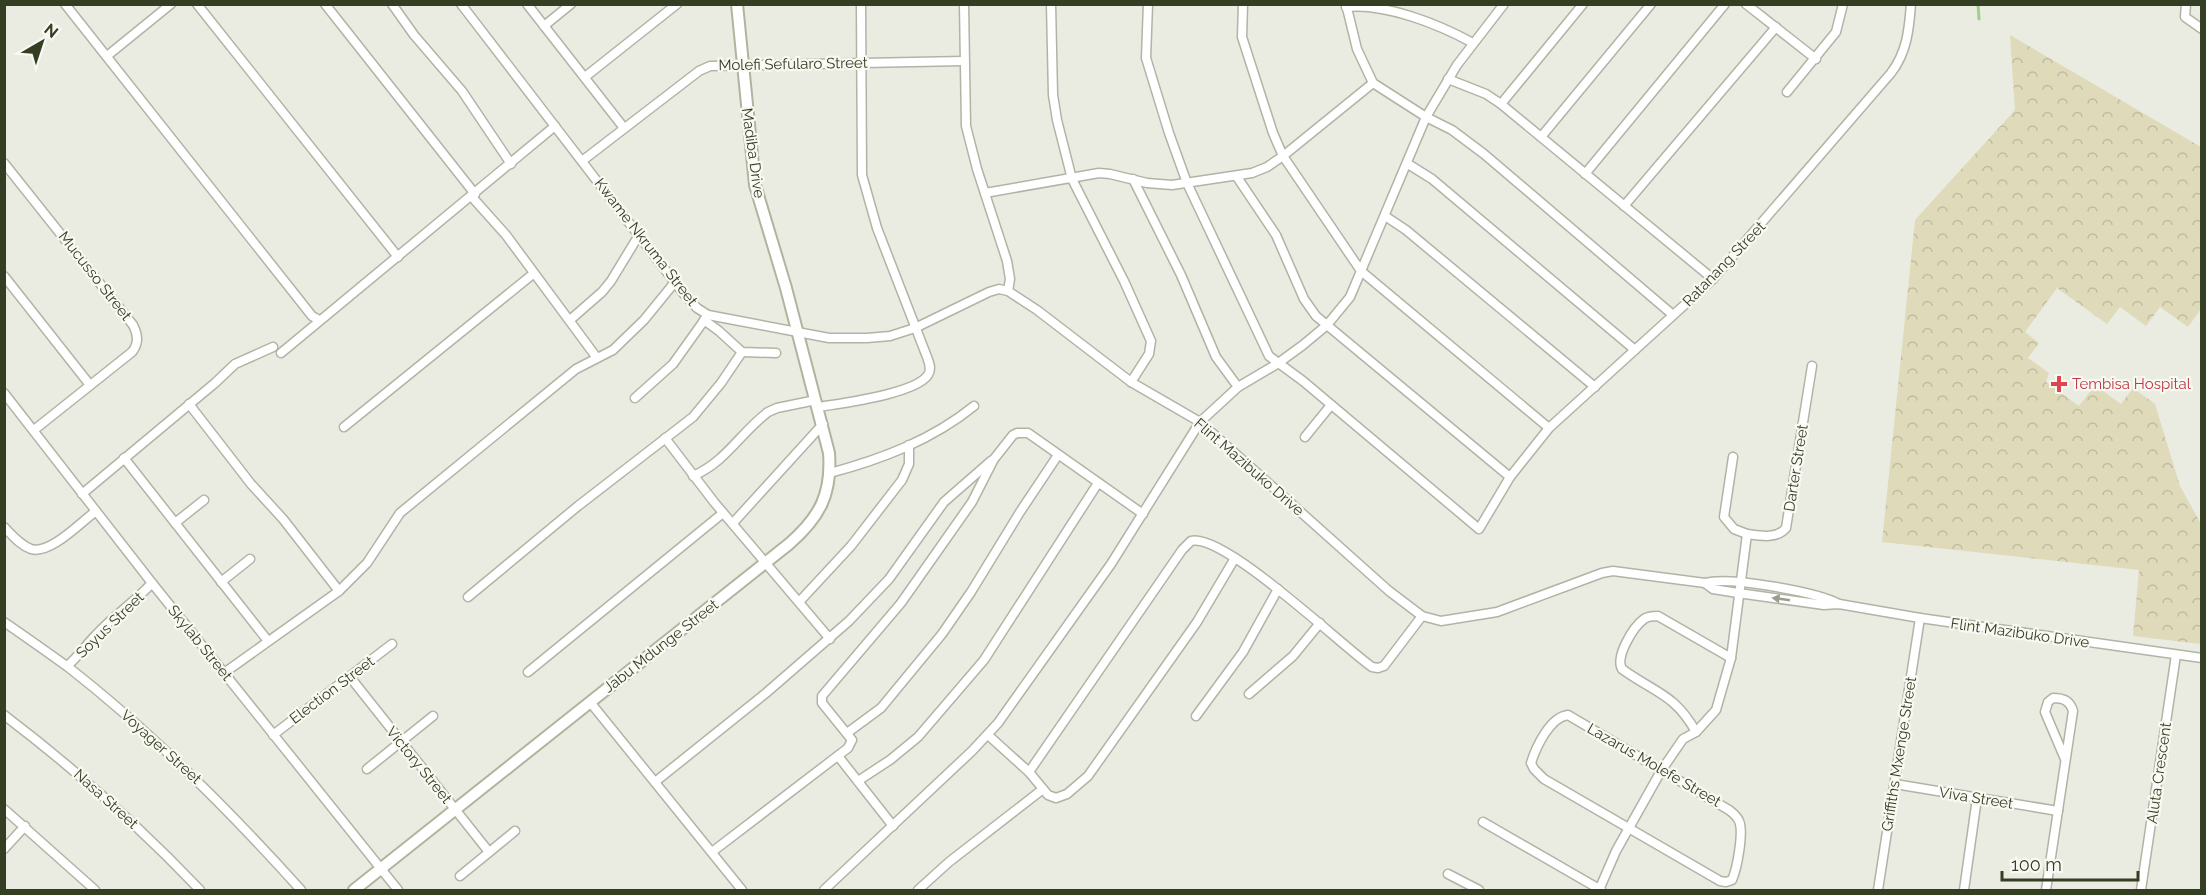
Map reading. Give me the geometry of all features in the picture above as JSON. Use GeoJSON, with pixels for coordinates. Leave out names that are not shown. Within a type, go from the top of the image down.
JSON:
{"type":"FeatureCollection","features":[{"type":"Feature","properties":{"kind":"street"},"geometry":{"type":"LineString","coordinates":[[65,4],[312,316],[319,320]]}},
{"type":"Feature","properties":{"kind":"street"},"geometry":{"type":"LineString","coordinates":[[107,56],[171,4]]}},
{"type":"Feature","properties":{"kind":"street"},"geometry":{"type":"LineString","coordinates":[[197,4],[398,257]]}},
{"type":"Feature","properties":{"kind":"street"},"geometry":{"type":"LineString","coordinates":[[325,4],[502,231],[597,358]]}},
{"type":"Feature","properties":{"kind":"street"},"geometry":{"type":"LineString","coordinates":[[392,4],[414,35],[462,91],[512,164]]}},
{"type":"Feature","properties":{"kind":"street","name":"Kwame Nkruma Street"},"geometry":{"type":"LineString","coordinates":[[461,4],[675,282],[706,318],[829,338],[890,336],[915,328],[989,292],[1008,291]]}},
{"type":"Feature","properties":{"kind":"street"},"geometry":{"type":"LineString","coordinates":[[527,4],[624,128]]}},
{"type":"Feature","properties":{"kind":"street"},"geometry":{"type":"LineString","coordinates":[[544,26],[571,4]]}},
{"type":"Feature","properties":{"kind":"street"},"geometry":{"type":"LineString","coordinates":[[585,76],[677,4]]}},
{"type":"Feature","properties":{"kind":"street","name":"Madiba Drive"},"geometry":{"type":"LineString","coordinates":[[737,4],[755,185],[798,333]]}},
{"type":"Feature","properties":{"kind":"street"},"geometry":{"type":"LineString","coordinates":[[693,476],[720,460],[768,412],[777,408],[876,397],[898,391],[923,380],[928,375],[930,364],[869,206],[862,175],[861,4]]}},
{"type":"Feature","properties":{"kind":"street"},"geometry":{"type":"LineString","coordinates":[[964,4],[966,126],[1010,270],[1008,291]]}},
{"type":"Feature","properties":{"kind":"street"},"geometry":{"type":"LineString","coordinates":[[1051,4],[1053,95],[1072,179],[1124,281],[1151,342],[1149,354],[1131,382]]}},
{"type":"Feature","properties":{"kind":"street"},"geometry":{"type":"LineString","coordinates":[[1148,4],[1146,58],[1187,183],[1265,349],[1277,363],[1292,372],[1331,405],[1305,437]]}},
{"type":"Feature","properties":{"kind":"street"},"geometry":{"type":"LineString","coordinates":[[1243,4],[1242,37],[1273,133],[1283,156],[1361,271],[1549,428]]}},
{"type":"Feature","properties":{"kind":"street"},"geometry":{"type":"LineString","coordinates":[[824,891],[988,735],[1068,627],[1143,514],[1200,422],[1238,387],[1277,363],[1326,325],[1350,297],[1426,117],[1448,79],[1504,4]]}},
{"type":"Feature","properties":{"kind":"street"},"geometry":{"type":"LineString","coordinates":[[1502,104],[1583,4]]}},
{"type":"Feature","properties":{"kind":"street"},"geometry":{"type":"LineString","coordinates":[[1541,137],[1651,4]]}},
{"type":"Feature","properties":{"kind":"street"},"geometry":{"type":"LineString","coordinates":[[1585,174],[1725,4]]}},
{"type":"Feature","properties":{"kind":"street"},"geometry":{"type":"LineString","coordinates":[[1746,4],[1816,59]]}},
{"type":"Feature","properties":{"kind":"street"},"geometry":{"type":"LineString","coordinates":[[1787,92],[1836,32],[1843,4]]}},
{"type":"Feature","properties":{"kind":"street","name":"Ratanang Street"},"geometry":{"type":"LineString","coordinates":[[1331,405],[1479,529],[1510,477],[1549,428],[1713,279],[1770,216],[1898,64],[1910,30],[1911,4]]}},
{"type":"Feature","properties":{"kind":"street"},"geometry":{"type":"LineString","coordinates":[[2186,4],[2185,17],[2202,29]]}},
{"type":"Feature","properties":{"kind":"street"},"geometry":{"type":"LineString","coordinates":[[1473,44],[1445,29],[1379,8],[1362,5],[1346,6],[1357,49],[1373,83],[1426,117],[1452,130],[1484,154],[1673,315]]}},
{"type":"Feature","properties":{"kind":"street"},"geometry":{"type":"LineString","coordinates":[[1624,206],[1776,27]]}},
{"type":"Feature","properties":{"kind":"street","name":"Molefi Sefularo Street"},"geometry":{"type":"LineString","coordinates":[[582,160],[699,71],[713,66],[964,60]]}},
{"type":"Feature","properties":{"kind":"street"},"geometry":{"type":"LineString","coordinates":[[1448,79],[1486,94],[1502,104],[1713,279]]}},
{"type":"Feature","properties":{"kind":"street"},"geometry":{"type":"LineString","coordinates":[[985,193],[1099,173],[1164,184],[1237,177],[1267,167],[1283,156],[1373,83]]}},
{"type":"Feature","properties":{"kind":"street"},"geometry":{"type":"LineString","coordinates":[[281,353],[512,164],[555,126]]}},
{"type":"Feature","properties":{"kind":"street","name":"Mucusso Street"},"geometry":{"type":"LineString","coordinates":[[4,163],[133,325],[136,332],[137,343],[132,352],[34,430]]}},
{"type":"Feature","properties":{"kind":"street"},"geometry":{"type":"LineString","coordinates":[[1408,164],[1432,179],[1635,350]]}},
{"type":"Feature","properties":{"kind":"street"},"geometry":{"type":"LineString","coordinates":[[1237,177],[1276,236],[1310,309],[1326,325],[1510,477]]}},
{"type":"Feature","properties":{"kind":"street"},"geometry":{"type":"LineString","coordinates":[[1133,179],[1181,275],[1216,357],[1238,387]]}},
{"type":"Feature","properties":{"kind":"street"},"geometry":{"type":"LineString","coordinates":[[1385,216],[1406,230],[1595,387]]}},
{"type":"Feature","properties":{"kind":"street"},"geometry":{"type":"LineString","coordinates":[[570,320],[602,292],[639,235]]}},
{"type":"Feature","properties":{"kind":"street"},"geometry":{"type":"LineString","coordinates":[[344,427],[533,274]]}},
{"type":"Feature","properties":{"kind":"street"},"geometry":{"type":"LineString","coordinates":[[4,276],[90,385]]}},
{"type":"Feature","properties":{"kind":"street"},"geometry":{"type":"LineString","coordinates":[[224,673],[339,591],[367,563],[400,513],[576,369],[613,350],[636,328],[675,282]]}},
{"type":"Feature","properties":{"kind":"street","name":"Flint Mazibuko Drive"},"geometry":{"type":"LineString","coordinates":[[1008,291],[1037,310],[1131,382],[1200,422],[1389,591],[1422,616],[1434,620],[1446,620],[1497,612],[1613,571],[1705,583],[1714,580],[1740,581],[1809,594],[1839,604]]}},
{"type":"Feature","properties":{"kind":"street"},"geometry":{"type":"LineString","coordinates":[[635,398],[673,364],[706,318],[742,352],[776,352]]}},
{"type":"Feature","properties":{"kind":"street","name":"Jabu Mdunge Street"},"geometry":{"type":"LineString","coordinates":[[354,891],[767,562],[811,522],[823,502],[830,473],[830,453],[798,333]]}},
{"type":"Feature","properties":{"kind":"street"},"geometry":{"type":"LineString","coordinates":[[82,494],[215,383],[230,367],[273,346]]}},
{"type":"Feature","properties":{"kind":"street"},"geometry":{"type":"LineString","coordinates":[[468,597],[683,424],[701,407],[742,352]]}},
{"type":"Feature","properties":{"kind":"street","name":"Darter Street"},"geometry":{"type":"LineString","coordinates":[[1748,534],[1775,535],[1780,534],[1786,528],[1812,366]]}},
{"type":"Feature","properties":{"kind":"street","name":"Skylab Street"},"geometry":{"type":"LineString","coordinates":[[4,393],[152,583],[398,891]]}},
{"type":"Feature","properties":{"kind":"street"},"geometry":{"type":"LineString","coordinates":[[189,404],[339,591]]}},
{"type":"Feature","properties":{"kind":"street"},"geometry":{"type":"LineString","coordinates":[[830,473],[860,465],[941,431],[974,406]]}},
{"type":"Feature","properties":{"kind":"street"},"geometry":{"type":"LineString","coordinates":[[733,523],[823,424]]}},
{"type":"Feature","properties":{"kind":"street"},"geometry":{"type":"LineString","coordinates":[[655,782],[830,639],[861,610],[885,584],[944,502],[994,459],[1013,435],[1028,433],[1143,514]]}},
{"type":"Feature","properties":{"kind":"street"},"geometry":{"type":"LineString","coordinates":[[665,438],[723,513],[767,562],[830,639]]}},
{"type":"Feature","properties":{"kind":"street"},"geometry":{"type":"LineString","coordinates":[[799,602],[851,546],[902,480],[909,464],[909,445]]}},
{"type":"Feature","properties":{"kind":"street"},"geometry":{"type":"LineString","coordinates":[[847,733],[881,708],[942,634],[1058,455]]}},
{"type":"Feature","properties":{"kind":"street"},"geometry":{"type":"LineString","coordinates":[[1483,822],[1600,890],[1616,851],[1660,771],[1683,739],[1696,732],[1716,710],[1731,658],[1738,593],[1748,534],[1734,529],[1724,517],[1733,457]]}},
{"type":"Feature","properties":{"kind":"street"},"geometry":{"type":"LineString","coordinates":[[124,458],[268,641]]}},
{"type":"Feature","properties":{"kind":"street"},"geometry":{"type":"LineString","coordinates":[[712,852],[848,748],[851,743],[847,733],[822,704],[822,696],[880,629],[916,582],[972,502],[994,459]]}},
{"type":"Feature","properties":{"kind":"street"},"geometry":{"type":"LineString","coordinates":[[858,781],[890,760],[918,737],[984,660],[1098,483]]}},
{"type":"Feature","properties":{"kind":"street"},"geometry":{"type":"LineString","coordinates":[[175,523],[204,500]]}},
{"type":"Feature","properties":{"kind":"street"},"geometry":{"type":"LineString","coordinates":[[4,527],[24,545],[39,550],[52,545],[96,511]]}},
{"type":"Feature","properties":{"kind":"street"},"geometry":{"type":"LineString","coordinates":[[528,672],[723,513]]}},
{"type":"Feature","properties":{"kind":"street"},"geometry":{"type":"LineString","coordinates":[[1029,772],[1187,544],[1195,540],[1200,540],[1235,558],[1278,589],[1372,667],[1378,668],[1389,659],[1422,616]]}},
{"type":"Feature","properties":{"kind":"street"},"geometry":{"type":"LineString","coordinates":[[988,735],[1029,772],[1051,797],[1060,797],[1074,790],[1088,776],[1197,622],[1235,558]]}},
{"type":"Feature","properties":{"kind":"street"},"geometry":{"type":"LineString","coordinates":[[221,582],[250,559]]}},
{"type":"Feature","properties":{"kind":"street","name":"Soyus Street"},"geometry":{"type":"LineString","coordinates":[[66,666],[80,656],[96,635],[144,593],[152,583]]}},
{"type":"Feature","properties":{"kind":"street","name":"Flint Mazibuko Drive"},"geometry":{"type":"LineString","coordinates":[[1705,583],[1713,589],[1810,604],[1839,604],[1920,618],[2202,658]]}},
{"type":"Feature","properties":{"kind":"street"},"geometry":{"type":"LineString","coordinates":[[1196,716],[1244,652],[1278,589]]}},
{"type":"Feature","properties":{"kind":"street"},"geometry":{"type":"LineString","coordinates":[[1696,732],[1677,704],[1622,669],[1619,659],[1623,649],[1646,617],[1658,616],[1731,658]]}},
{"type":"Feature","properties":{"kind":"street","name":"Griffiths Mxenge Street"},"geometry":{"type":"LineString","coordinates":[[1878,891],[1920,618]]}},
{"type":"Feature","properties":{"kind":"street","name":"Voyager Street"},"geometry":{"type":"LineString","coordinates":[[4,622],[66,666],[173,757],[221,803],[301,891]]}},
{"type":"Feature","properties":{"kind":"street"},"geometry":{"type":"LineString","coordinates":[[1249,694],[1293,656],[1320,623]]}},
{"type":"Feature","properties":{"kind":"street","name":"Election Street"},"geometry":{"type":"LineString","coordinates":[[273,735],[392,644]]}},
{"type":"Feature","properties":{"kind":"street","name":"Aluta Crescent"},"geometry":{"type":"LineString","coordinates":[[2141,891],[2176,655]]}},
{"type":"Feature","properties":{"kind":"street","name":"Victory Street"},"geometry":{"type":"LineString","coordinates":[[350,677],[489,852]]}},
{"type":"Feature","properties":{"kind":"street"},"geometry":{"type":"LineString","coordinates":[[2046,891],[2066,759],[2073,711],[2071,705],[2060,698],[2054,698],[2048,702],[2045,712],[2066,759]]}},
{"type":"Feature","properties":{"kind":"street"},"geometry":{"type":"LineString","coordinates":[[590,702],[742,891]]}},
{"type":"Feature","properties":{"kind":"street","name":"Lazarus Molefe Street"},"geometry":{"type":"LineString","coordinates":[[1568,715],[1736,816],[1741,828],[1737,864],[1732,880],[1720,881],[1629,828],[1544,778],[1534,769],[1531,763],[1539,745],[1555,720],[1561,716],[1568,715]]}},
{"type":"Feature","properties":{"kind":"street","name":"Nasa Street"},"geometry":{"type":"LineString","coordinates":[[4,716],[41,743],[120,810],[200,891]]}},
{"type":"Feature","properties":{"kind":"street"},"geometry":{"type":"LineString","coordinates":[[367,769],[433,716]]}},
{"type":"Feature","properties":{"kind":"street"},"geometry":{"type":"LineString","coordinates":[[838,756],[893,826]]}},
{"type":"Feature","properties":{"kind":"street","name":"Viva Street"},"geometry":{"type":"LineString","coordinates":[[1895,784],[2058,811]]}},
{"type":"Feature","properties":{"kind":"street"},"geometry":{"type":"LineString","coordinates":[[918,891],[949,862],[1043,789]]}},
{"type":"Feature","properties":{"kind":"street"},"geometry":{"type":"LineString","coordinates":[[1964,891],[1977,798]]}},
{"type":"Feature","properties":{"kind":"street"},"geometry":{"type":"LineString","coordinates":[[4,809],[95,891]]}},
{"type":"Feature","properties":{"kind":"street"},"geometry":{"type":"LineString","coordinates":[[4,849],[25,826]]}},
{"type":"Feature","properties":{"kind":"street"},"geometry":{"type":"LineString","coordinates":[[459,876],[514,831]]}},
{"type":"Feature","properties":{"kind":"street"},"geometry":{"type":"LineString","coordinates":[[1448,874],[1479,891]]}},
{"type":"Feature","properties":{"kind":"green space","name":"Tembisa Hospital"},"geometry":{"type":"Polygon","coordinates":[[[2010,35],[2201,147],[2201,309],[2188,327],[2160,307],[2146,326],[2120,307],[2107,324],[2057,288],[2025,332],[2039,343],[2028,358],[2049,373],[2046,382],[2079,406],[2095,385],[2121,404],[2133,388],[2155,404],[2180,486],[2201,524],[2201,644],[2133,636],[2139,570],[1882,542],[1915,220],[2015,110],[2010,35]]]}},
{"type":"Feature","properties":{"kind":"waterway"},"geometry":{"type":"LineString","coordinates":[[1978,4],[1979,19]]}},
{"type":"Feature","properties":{"kind":"place","name":"Tembisa Hospital"},"geometry":{"type":"Point","coordinates":[2059,384]}}]}
